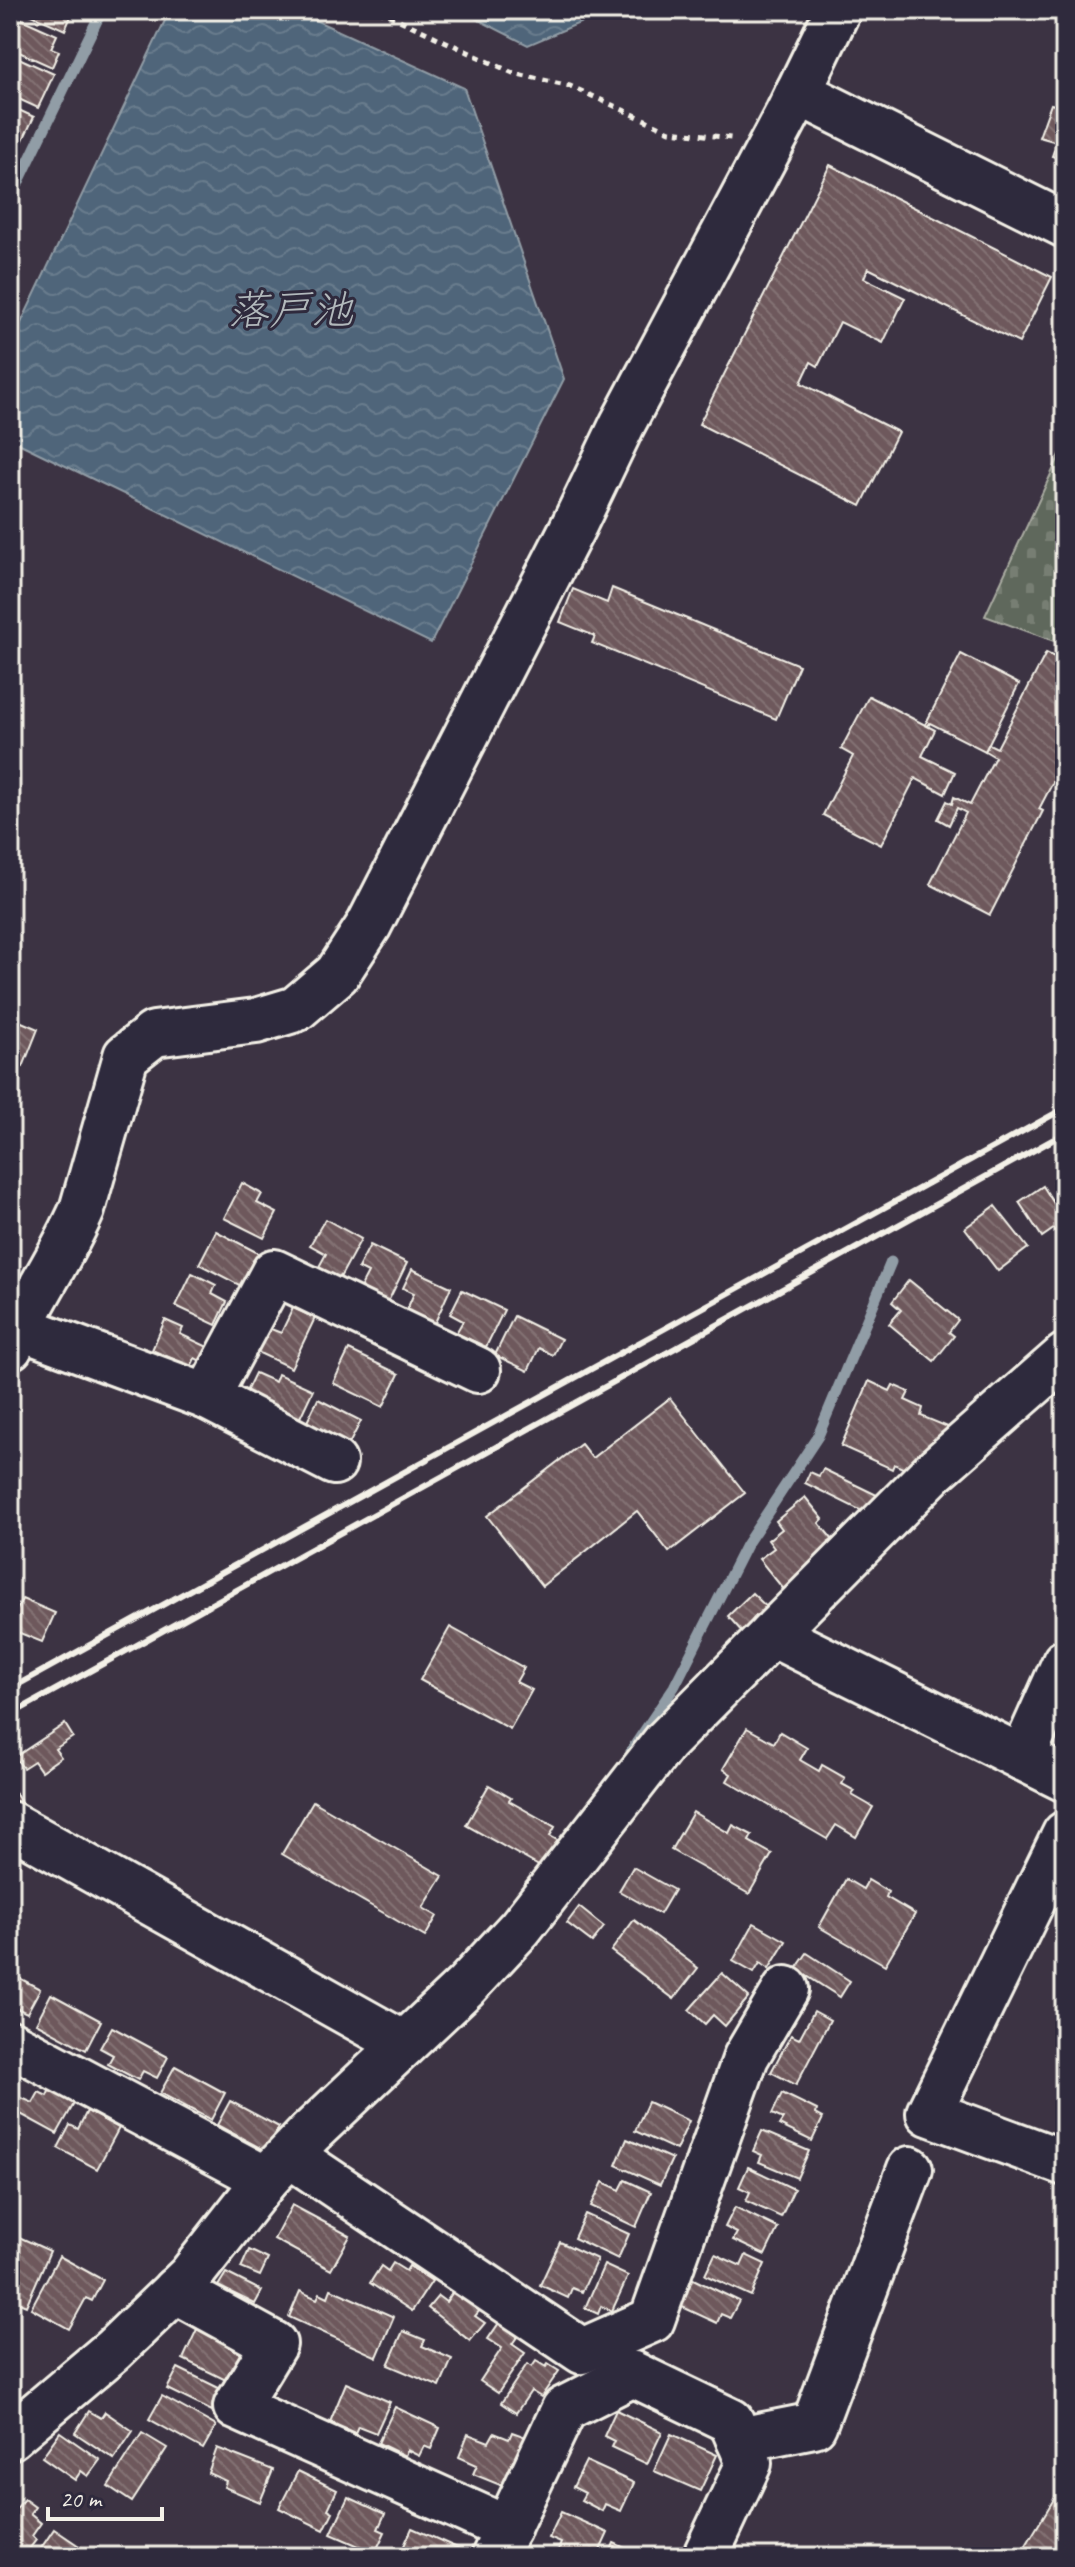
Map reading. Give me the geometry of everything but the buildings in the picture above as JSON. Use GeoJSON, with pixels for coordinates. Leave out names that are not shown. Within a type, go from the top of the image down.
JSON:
{"type":"FeatureCollection","features":[{"type":"Feature","properties":{"kind":"street"},"geometry":{"type":"LineString","coordinates":[[334,1462],[207,1397],[14,1337],[82,1210],[126,1056],[154,1034],[256,1021],[296,1009],[337,974],[369,925],[622,425],[838,10]]}},
{"type":"Feature","properties":{"kind":"street"},"geometry":{"type":"LineString","coordinates":[[798,92],[1065,225]]}},
{"type":"Feature","properties":{"kind":"street"},"geometry":{"type":"LineString","coordinates":[[207,1397],[274,1272],[478,1370]]}},
{"type":"Feature","properties":{"kind":"street"},"geometry":{"type":"LineString","coordinates":[[10,2437],[113,2350],[190,2276],[266,2170],[395,2039],[466,1986],[520,1928],[665,1742],[933,1472],[1062,1365]]}},
{"type":"Feature","properties":{"kind":"street"},"geometry":{"type":"LineString","coordinates":[[772,1634],[1065,1779]]}},
{"type":"Feature","properties":{"kind":"street"},"geometry":{"type":"LineString","coordinates":[[1022,1758],[1065,1662]]}},
{"type":"Feature","properties":{"kind":"street"},"geometry":{"type":"LineString","coordinates":[[10,1824],[395,2039]]}},
{"type":"Feature","properties":{"kind":"street"},"geometry":{"type":"LineString","coordinates":[[1065,1834],[929,2113],[1065,2163]]}},
{"type":"Feature","properties":{"kind":"street"},"geometry":{"type":"LineString","coordinates":[[175,2290],[274,2344],[236,2407],[501,2543],[564,2409],[652,2320],[746,2057],[786,1989]]}},
{"type":"Feature","properties":{"kind":"street"},"geometry":{"type":"LineString","coordinates":[[10,2043],[266,2170],[401,2227],[582,2351],[731,2421],[749,2463],[705,2557]]}},
{"type":"Feature","properties":{"kind":"street"},"geometry":{"type":"LineString","coordinates":[[739,2440],[814,2425],[910,2169]]}},
{"type":"Feature","properties":{"kind":"path"},"geometry":{"type":"LineString","coordinates":[[378,10],[513,73],[570,86],[670,131],[771,143]]}},
{"type":"Feature","properties":{"kind":"green space"},"geometry":{"type":"Polygon","coordinates":[[[1065,444],[1065,645],[985,616],[1065,444]]]}},
{"type":"Feature","properties":{"kind":"water","name":"落戸池"},"geometry":{"type":"Polygon","coordinates":[[[170,10],[293,10],[464,88],[564,379],[431,643],[10,439],[10,346],[170,10]]]}},
{"type":"Feature","properties":{"kind":"water"},"geometry":{"type":"Polygon","coordinates":[[[459,10],[610,10],[528,45],[459,10]]]}},
{"type":"Feature","properties":{"kind":"waterway"},"geometry":{"type":"LineString","coordinates":[[10,200],[102,10]]}},
{"type":"Feature","properties":{"kind":"waterway"},"geometry":{"type":"LineString","coordinates":[[631,1751],[674,1687],[746,1545],[818,1436],[891,1262]]}},
{"type":"Feature","properties":{"kind":"railway"},"geometry":{"type":"LineString","coordinates":[[10,1689],[1065,1108]]}},
{"type":"Feature","properties":{"kind":"railway"},"geometry":{"type":"LineString","coordinates":[[10,1715],[1065,1133]]}}]}
